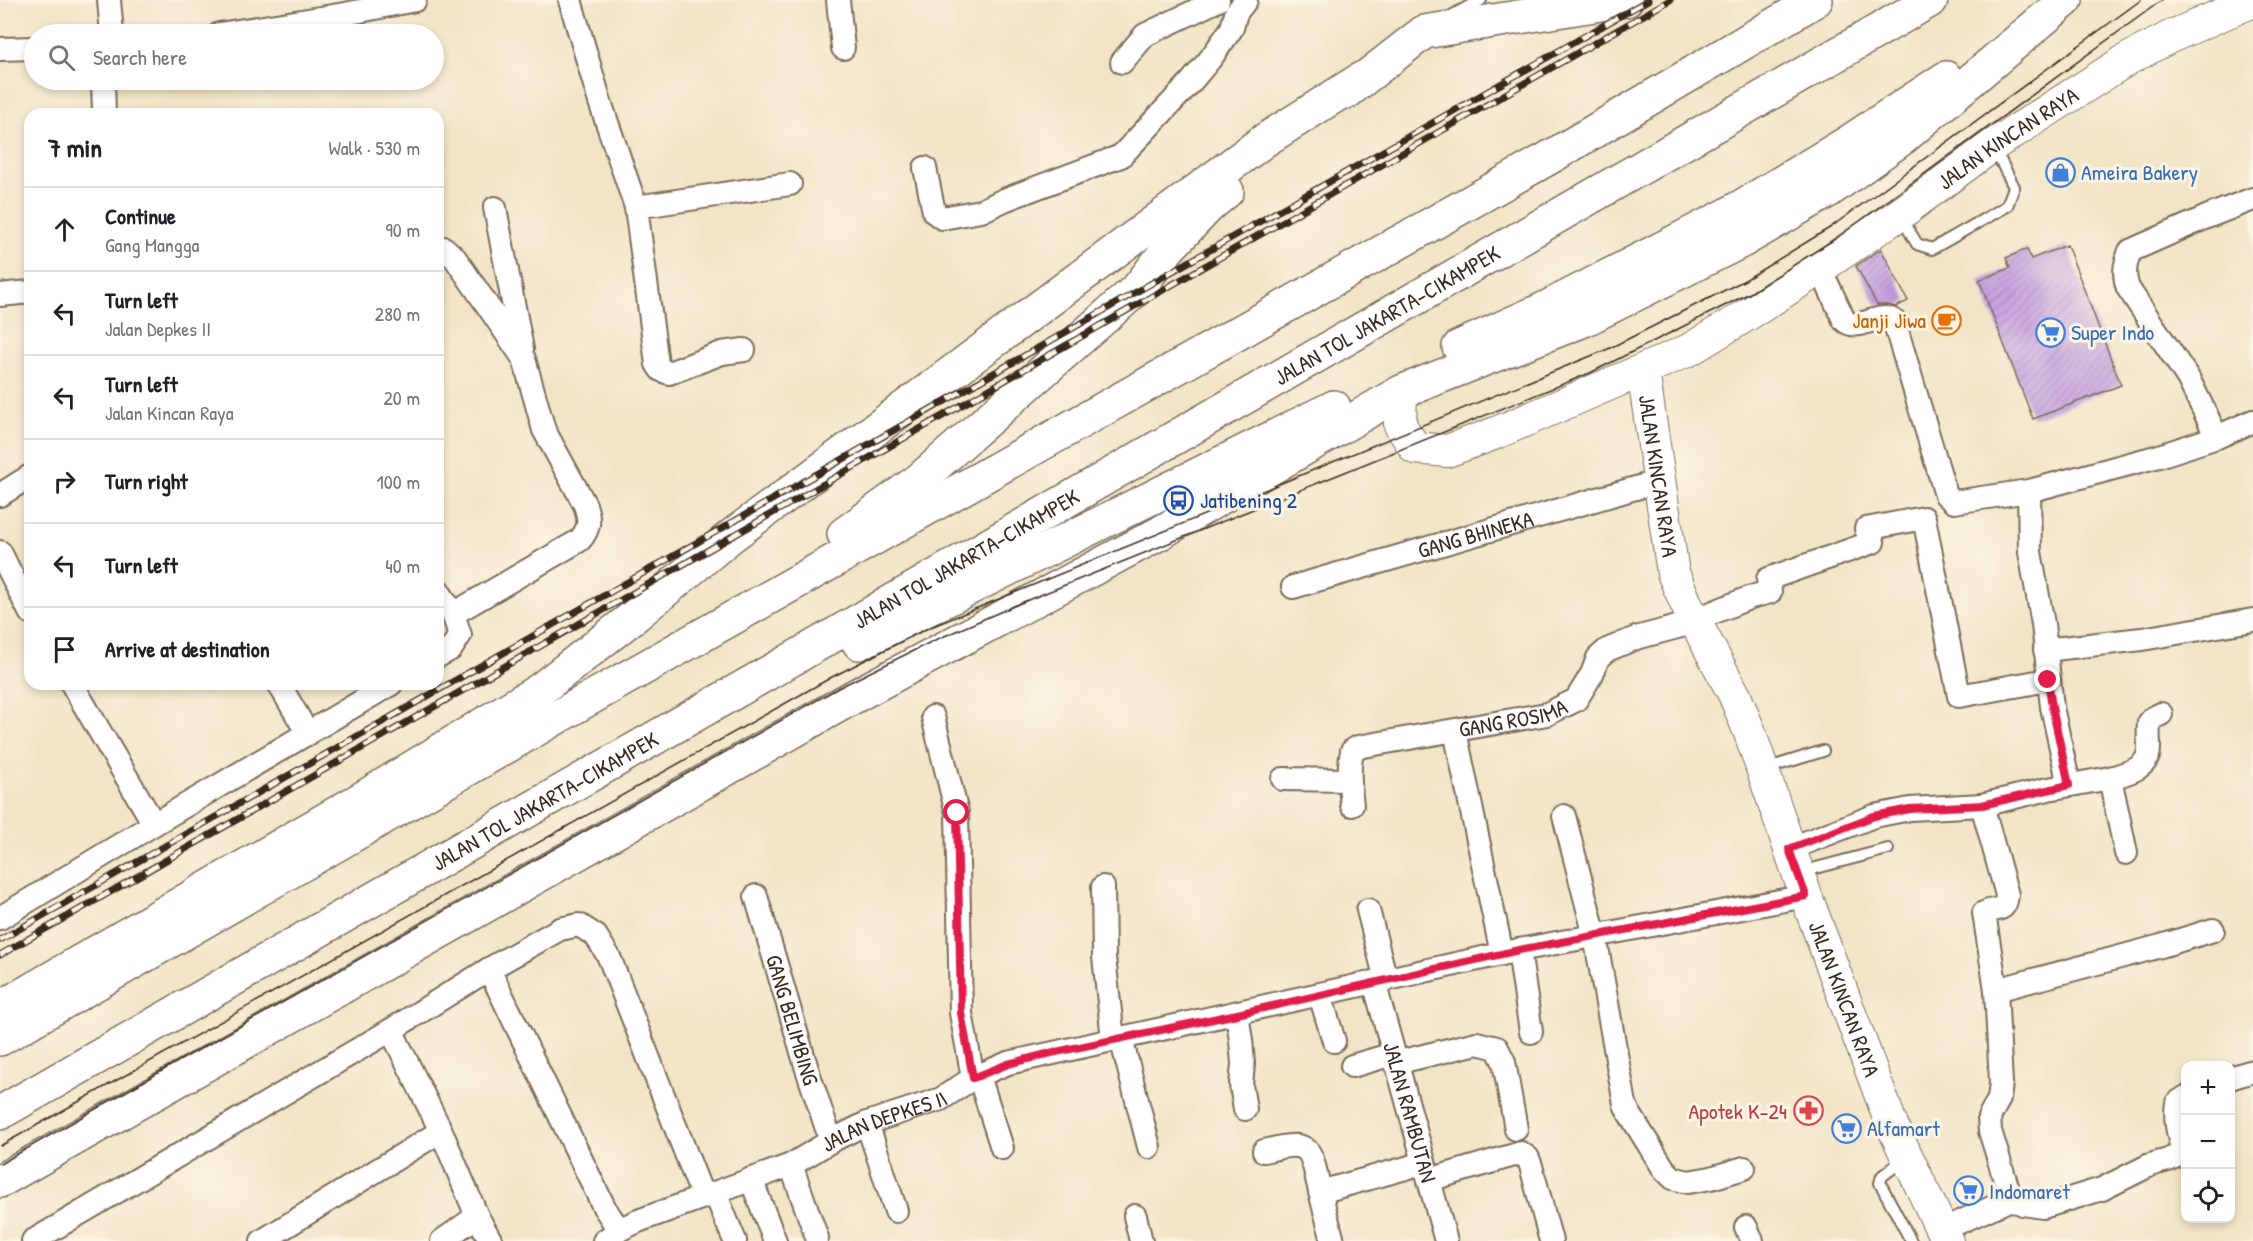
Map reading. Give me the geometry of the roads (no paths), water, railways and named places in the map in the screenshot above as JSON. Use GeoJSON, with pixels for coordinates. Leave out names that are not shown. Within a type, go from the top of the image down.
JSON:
{"type":"FeatureCollection","features":[{"type":"Feature","properties":{"kind":"highway"},"geometry":{"type":"LineString","coordinates":[[580,704],[792,572],[919,480],[1138,288],[1168,248],[1208,207],[1364,78],[1424,32],[1626,0]]}},
{"type":"Feature","properties":{"kind":"highway"},"geometry":{"type":"LineString","coordinates":[[0,1039],[580,704],[1554,155],[1816,0]]}},
{"type":"Feature","properties":{"kind":"highway","name":"JALAN TOL JAKARTA–CIKAMPEK"},"geometry":{"type":"LineString","coordinates":[[0,1113],[803,653],[1930,0]]}},
{"type":"Feature","properties":{"kind":"highway"},"geometry":{"type":"LineString","coordinates":[[292,946],[544,807],[818,664],[1249,452],[1407,370],[1544,309],[1729,214],[1844,146],[2066,0]]}},
{"type":"Feature","properties":{"kind":"highway"},"geometry":{"type":"LineString","coordinates":[[0,1181],[855,696],[1160,533],[1401,392],[1584,320],[1742,241],[1819,196],[1904,137],[2066,0]]}},
{"type":"Feature","properties":{"kind":"highway"},"geometry":{"type":"LineString","coordinates":[[0,1008],[361,799],[541,689],[739,530],[1265,140],[1364,78]]}},
{"type":"Feature","properties":{"kind":"main road","name":"JALAN KINCAN RAYA"},"geometry":{"type":"LineString","coordinates":[[1945,1236],[1907,1157],[1875,1082],[1735,696],[1701,618],[1680,592],[1673,573],[1643,370],[1689,350],[1760,307],[1900,214],[1992,146],[2128,59],[2170,37],[2253,1]]}},
{"type":"Feature","properties":{"kind":"main road"},"geometry":{"type":"LineString","coordinates":[[1401,392],[1400,425],[1415,448],[1447,451],[1496,433],[1643,370]]}},
{"type":"Feature","properties":{"kind":"street"},"geometry":{"type":"LineString","coordinates":[[110,0],[111,24]]}},
{"type":"Feature","properties":{"kind":"street"},"geometry":{"type":"LineString","coordinates":[[265,24],[344,7],[415,0]]}},
{"type":"Feature","properties":{"kind":"street"},"geometry":{"type":"LineString","coordinates":[[570,0],[600,102],[636,207],[657,364],[661,370],[669,374],[722,353],[744,350]]}},
{"type":"Feature","properties":{"kind":"street"},"geometry":{"type":"LineString","coordinates":[[838,0],[843,48]]}},
{"type":"Feature","properties":{"kind":"street"},"geometry":{"type":"LineString","coordinates":[[1122,62],[1145,35],[1218,0]]}},
{"type":"Feature","properties":{"kind":"street"},"geometry":{"type":"LineString","coordinates":[[925,168],[934,213],[942,218],[981,211],[1120,156],[1211,58],[1232,28],[1236,13],[1246,0]]}},
{"type":"Feature","properties":{"kind":"street"},"geometry":{"type":"LineString","coordinates":[[0,49],[24,48]]}},
{"type":"Feature","properties":{"kind":"street"},"geometry":{"type":"LineString","coordinates":[[103,90],[104,108]]}},
{"type":"Feature","properties":{"kind":"street"},"geometry":{"type":"LineString","coordinates":[[636,207],[790,184]]}},
{"type":"Feature","properties":{"kind":"street"},"geometry":{"type":"LineString","coordinates":[[2217,437],[2188,378],[2128,288],[2125,281],[2125,263],[2130,251],[2253,199]]}},
{"type":"Feature","properties":{"kind":"street"},"geometry":{"type":"LineString","coordinates":[[453,614],[580,540],[588,531],[589,518],[585,505],[544,430],[524,359],[495,208]]}},
{"type":"Feature","properties":{"kind":"street"},"geometry":{"type":"LineString","coordinates":[[444,248],[454,258],[524,359]]}},
{"type":"Feature","properties":{"kind":"street"},"geometry":{"type":"LineString","coordinates":[[1820,268],[1847,323],[1852,325],[1881,317],[1894,321],[1947,498],[1954,502],[2029,491],[2159,456],[2217,437],[2253,421]]}},
{"type":"Feature","properties":{"kind":"street"},"geometry":{"type":"LineString","coordinates":[[0,295],[24,293]]}},
{"type":"Feature","properties":{"kind":"street"},"geometry":{"type":"LineString","coordinates":[[0,495],[24,480]]}},
{"type":"Feature","properties":{"kind":"street","name":"GANG BHINEKA"},"geometry":{"type":"LineString","coordinates":[[1293,587],[1660,481]]}},
{"type":"Feature","properties":{"kind":"street"},"geometry":{"type":"LineString","coordinates":[[2029,491],[2030,552],[2043,624],[2052,707],[2069,785]]}},
{"type":"Feature","properties":{"kind":"street","name":"GANG ROSIMA"},"geometry":{"type":"LineString","coordinates":[[1352,804],[1349,780],[1352,751],[1358,747],[1547,714],[1562,709],[1576,700],[1592,674],[1598,658],[1607,650],[1770,592],[1768,579],[1873,542],[1866,529],[1923,518],[1959,696],[2048,680]]}},
{"type":"Feature","properties":{"kind":"street"},"geometry":{"type":"LineString","coordinates":[[0,552],[24,600]]}},
{"type":"Feature","properties":{"kind":"street"},"geometry":{"type":"LineString","coordinates":[[444,600],[453,614],[460,635],[451,649],[444,653]]}},
{"type":"Feature","properties":{"kind":"street"},"geometry":{"type":"LineString","coordinates":[[2045,650],[2142,639],[2253,620]]}},
{"type":"Feature","properties":{"kind":"street"},"geometry":{"type":"LineString","coordinates":[[76,690],[154,824]]}},
{"type":"Feature","properties":{"kind":"street"},"geometry":{"type":"LineString","coordinates":[[282,690],[308,734]]}},
{"type":"Feature","properties":{"kind":"street"},"geometry":{"type":"LineString","coordinates":[[2,914],[381,690]]}},
{"type":"Feature","properties":{"kind":"street","name":"JALAN DEPKES II"},"geometry":{"type":"LineString","coordinates":[[612,1236],[709,1195],[790,1165],[867,1123],[941,1099],[976,1077],[1008,1064],[1511,952],[1595,936],[1798,873],[1874,816],[1910,809],[1982,805],[2110,778],[2134,770],[2143,765],[2149,750],[2149,723],[2161,714]]}},
{"type":"Feature","properties":{"kind":"street"},"geometry":{"type":"LineString","coordinates":[[933,717],[957,813],[961,1013],[976,1077],[1002,1148]]}},
{"type":"Feature","properties":{"kind":"street"},"geometry":{"type":"LineString","coordinates":[[1455,731],[1531,1032]]}},
{"type":"Feature","properties":{"kind":"street"},"geometry":{"type":"LineString","coordinates":[[2110,778],[2126,853]]}},
{"type":"Feature","properties":{"kind":"street"},"geometry":{"type":"LineString","coordinates":[[1283,779],[1349,780]]}},
{"type":"Feature","properties":{"kind":"street"},"geometry":{"type":"LineString","coordinates":[[1982,805],[2007,895],[2007,904],[2003,908],[1984,914],[1996,990],[2001,1083],[1999,1099],[1989,1117],[1990,1131],[2011,1199]]}},
{"type":"Feature","properties":{"kind":"street"},"geometry":{"type":"LineString","coordinates":[[1564,816],[1595,936],[1625,1104],[1664,1169],[1673,1178],[1688,1182],[1744,1168]]}},
{"type":"Feature","properties":{"kind":"street"},"geometry":{"type":"LineString","coordinates":[[1103,887],[1104,957],[1117,1038],[1149,1147]]}},
{"type":"Feature","properties":{"kind":"street","name":"GANG BELIMBING"},"geometry":{"type":"LineString","coordinates":[[756,896],[807,1069],[831,1141]]}},
{"type":"Feature","properties":{"kind":"street","name":"JALAN RAMBUTAN"},"geometry":{"type":"LineString","coordinates":[[1368,910],[1394,1059],[1446,1241]]}},
{"type":"Feature","properties":{"kind":"street"},"geometry":{"type":"LineString","coordinates":[[33,1241],[391,1030],[489,969],[560,929],[579,925],[596,936],[609,957],[709,1195],[735,1241]]}},
{"type":"Feature","properties":{"kind":"street"},"geometry":{"type":"LineString","coordinates":[[1996,990],[2213,930]]}},
{"type":"Feature","properties":{"kind":"street"},"geometry":{"type":"LineString","coordinates":[[489,969],[599,1197],[612,1236]]}},
{"type":"Feature","properties":{"kind":"street"},"geometry":{"type":"LineString","coordinates":[[1320,995],[1334,1041]]}},
{"type":"Feature","properties":{"kind":"street"},"geometry":{"type":"LineString","coordinates":[[1237,1014],[1242,1052],[1241,1084],[1245,1108]]}},
{"type":"Feature","properties":{"kind":"street"},"geometry":{"type":"LineString","coordinates":[[391,1030],[441,1131],[490,1241]]}},
{"type":"Feature","properties":{"kind":"street"},"geometry":{"type":"LineString","coordinates":[[1352,1066],[1471,1044],[1488,1044],[1497,1048],[1504,1062],[1516,1129]]}},
{"type":"Feature","properties":{"kind":"street"},"geometry":{"type":"LineString","coordinates":[[2235,1076],[2253,1071]]}},
{"type":"Feature","properties":{"kind":"street"},"geometry":{"type":"LineString","coordinates":[[2181,1100],[2177,1103],[2175,1122],[2181,1145]]}},
{"type":"Feature","properties":{"kind":"street"},"geometry":{"type":"LineString","coordinates":[[867,1123],[896,1211]]}},
{"type":"Feature","properties":{"kind":"street"},"geometry":{"type":"LineString","coordinates":[[262,1241],[441,1131]]}},
{"type":"Feature","properties":{"kind":"street"},"geometry":{"type":"LineString","coordinates":[[1264,1151],[1291,1144],[1300,1145],[1309,1152],[1333,1241]]}},
{"type":"Feature","properties":{"kind":"street"},"geometry":{"type":"LineString","coordinates":[[1320,1192],[1521,1153],[1531,1166],[1551,1241]]}},
{"type":"Feature","properties":{"kind":"street"},"geometry":{"type":"LineString","coordinates":[[2011,1199],[2023,1204],[2043,1207],[2102,1189],[2150,1165],[2181,1157]]}},
{"type":"Feature","properties":{"kind":"street"},"geometry":{"type":"LineString","coordinates":[[790,1165],[817,1238]]}},
{"type":"Feature","properties":{"kind":"street"},"geometry":{"type":"LineString","coordinates":[[751,1179],[775,1241]]}},
{"type":"Feature","properties":{"kind":"street"},"geometry":{"type":"LineString","coordinates":[[1945,1236],[2011,1199]]}},
{"type":"Feature","properties":{"kind":"street"},"geometry":{"type":"LineString","coordinates":[[442,1241],[477,1216]]}},
{"type":"Feature","properties":{"kind":"street"},"geometry":{"type":"LineString","coordinates":[[1135,1216],[1141,1241]]}},
{"type":"Feature","properties":{"kind":"lane"},"geometry":{"type":"LineString","coordinates":[[1424,32],[1481,0]]}},
{"type":"Feature","properties":{"kind":"lane"},"geometry":{"type":"LineString","coordinates":[[1900,214],[1917,244],[1932,249],[2007,206],[2014,187],[1992,146]]}},
{"type":"Feature","properties":{"kind":"lane"},"geometry":{"type":"LineString","coordinates":[[1762,770],[1823,751]]}},
{"type":"Feature","properties":{"kind":"lane"},"geometry":{"type":"LineString","coordinates":[[1798,873],[1888,849]]}},
{"type":"Feature","properties":{"kind":"lane"},"geometry":{"type":"LineString","coordinates":[[1907,1157],[1882,1176],[1880,1183],[1911,1241]]}},
{"type":"Feature","properties":{"kind":"tram line"},"geometry":{"type":"LineString","coordinates":[[0,1146],[832,677],[926,629],[1608,349],[1745,280],[1831,227],[2141,0]]}},
{"type":"Feature","properties":{"kind":"tram line"},"geometry":{"type":"LineString","coordinates":[[0,1164],[840,687],[933,641],[1023,602],[1590,373],[1750,293],[1838,237],[2162,0]]}},
{"type":"Feature","properties":{"kind":"railway"},"geometry":{"type":"LineString","coordinates":[[444,687],[1648,0]]}},
{"type":"Feature","properties":{"kind":"railway"},"geometry":{"type":"LineString","coordinates":[[0,955],[1670,0]]}},
{"type":"Feature","properties":{"kind":"railway"},"geometry":{"type":"LineString","coordinates":[[0,940],[438,690]]}},
{"type":"Feature","properties":{"kind":"place","name":"Ameira Bakery"},"geometry":{"type":"Point","coordinates":[2060,172]}},
{"type":"Feature","properties":{"kind":"place","name":"Janji Jiwa"},"geometry":{"type":"Point","coordinates":[1947,320]}},
{"type":"Feature","properties":{"kind":"place","name":"Super Indo"},"geometry":{"type":"Point","coordinates":[2050,332]}},
{"type":"Feature","properties":{"kind":"place","name":"Jatibening 2"},"geometry":{"type":"Point","coordinates":[1179,500]}},
{"type":"Feature","properties":{"kind":"place","name":"Apotek K-24"},"geometry":{"type":"Point","coordinates":[1808,1111]}},
{"type":"Feature","properties":{"kind":"place","name":"Alfamart"},"geometry":{"type":"Point","coordinates":[1846,1128]}},
{"type":"Feature","properties":{"kind":"place","name":"Indomaret"},"geometry":{"type":"Point","coordinates":[1968,1191]}}]}
